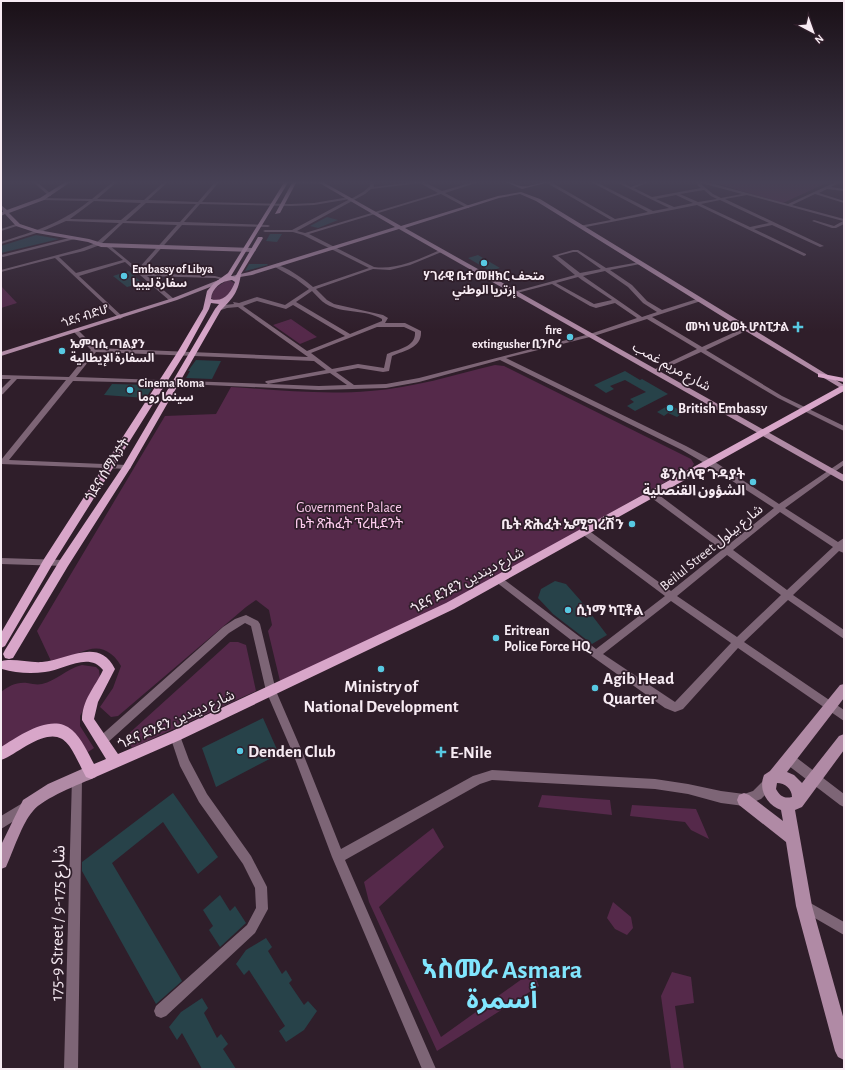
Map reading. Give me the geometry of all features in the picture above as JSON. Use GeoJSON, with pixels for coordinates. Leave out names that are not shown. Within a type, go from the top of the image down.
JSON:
{"type":"FeatureCollection","features":[{"type":"Feature","properties":{"kind":"main road","name":"ጎደና ሰማእታት"},"geometry":{"type":"LineString","coordinates":[[4,660],[64,563],[127,467],[218,309],[236,289],[231,280],[230,274],[257,231]]}},
{"type":"Feature","properties":{"kind":"main road","name":"ጎደና ሰማእታት"},"geometry":{"type":"LineString","coordinates":[[1,643],[48,562],[181,353],[206,309],[202,299],[209,294],[211,290],[231,280],[265,231]]}},
{"type":"Feature","properties":{"kind":"main road"},"geometry":{"type":"LineString","coordinates":[[202,299],[217,302],[229,298]]}},
{"type":"Feature","properties":{"kind":"main road"},"geometry":{"type":"LineString","coordinates":[[821,375],[844,380]]}},
{"type":"Feature","properties":{"kind":"main road","name":"ጎደና ደንደን شارع ديندين"},"geometry":{"type":"LineString","coordinates":[[91,772],[175,736],[382,640],[450,606],[844,388]]}},
{"type":"Feature","properties":{"kind":"main road"},"geometry":{"type":"LineString","coordinates":[[4,660],[39,668],[84,656],[95,656],[101,659],[109,669],[91,703],[88,720],[115,761]]}},
{"type":"Feature","properties":{"kind":"main road"},"geometry":{"type":"LineString","coordinates":[[1,754],[37,733],[55,729],[64,731],[71,738],[91,772]]}},
{"type":"Feature","properties":{"kind":"street"},"geometry":{"type":"LineString","coordinates":[[34,231],[109,246],[253,250]]}},
{"type":"Feature","properties":{"kind":"street"},"geometry":{"type":"LineString","coordinates":[[1,271],[56,257],[98,244],[114,231]]}},
{"type":"Feature","properties":{"kind":"street"},"geometry":{"type":"LineString","coordinates":[[139,273],[174,231]]}},
{"type":"Feature","properties":{"kind":"street"},"geometry":{"type":"LineString","coordinates":[[293,231],[305,234],[373,268],[394,268],[442,251]]}},
{"type":"Feature","properties":{"kind":"street"},"geometry":{"type":"LineString","coordinates":[[305,234],[315,231]]}},
{"type":"Feature","properties":{"kind":"street"},"geometry":{"type":"LineString","coordinates":[[174,300],[231,280],[391,231]]}},
{"type":"Feature","properties":{"kind":"street","name":"شارع مريم غمب"},"geometry":{"type":"LineString","coordinates":[[406,231],[844,479]]}},
{"type":"Feature","properties":{"kind":"street"},"geometry":{"type":"LineString","coordinates":[[587,231],[844,388]]}},
{"type":"Feature","properties":{"kind":"street"},"geometry":{"type":"LineString","coordinates":[[753,231],[804,255]]}},
{"type":"Feature","properties":{"kind":"street"},"geometry":{"type":"LineString","coordinates":[[789,231],[822,246]]}},
{"type":"Feature","properties":{"kind":"street"},"geometry":{"type":"LineString","coordinates":[[1,243],[37,232]]}},
{"type":"Feature","properties":{"kind":"street"},"geometry":{"type":"LineString","coordinates":[[16,267],[3,256],[73,238]]}},
{"type":"Feature","properties":{"kind":"street"},"geometry":{"type":"LineString","coordinates":[[109,246],[139,273],[174,300],[202,299]]}},
{"type":"Feature","properties":{"kind":"street"},"geometry":{"type":"LineString","coordinates":[[662,312],[645,302],[630,286],[578,251],[554,256],[615,301],[804,409],[844,429]]}},
{"type":"Feature","properties":{"kind":"street"},"geometry":{"type":"LineString","coordinates":[[56,257],[120,316]]}},
{"type":"Feature","properties":{"kind":"street"},"geometry":{"type":"LineString","coordinates":[[75,275],[125,261]]}},
{"type":"Feature","properties":{"kind":"street"},"geometry":{"type":"LineString","coordinates":[[515,293],[579,275],[638,263]]}},
{"type":"Feature","properties":{"kind":"street"},"geometry":{"type":"LineString","coordinates":[[277,266],[304,282],[322,300],[331,305],[349,310],[380,315],[385,318],[384,322],[307,353]]}},
{"type":"Feature","properties":{"kind":"street"},"geometry":{"type":"LineString","coordinates":[[218,309],[226,306],[237,306],[257,299],[283,307],[289,306],[312,289],[373,268]]}},
{"type":"Feature","properties":{"kind":"street"},"geometry":{"type":"LineString","coordinates":[[139,273],[215,277],[231,280]]}},
{"type":"Feature","properties":{"kind":"street"},"geometry":{"type":"LineString","coordinates":[[553,282],[592,305],[596,306],[615,301]]}},
{"type":"Feature","properties":{"kind":"street"},"geometry":{"type":"LineString","coordinates":[[229,298],[237,306],[307,353],[353,387]]}},
{"type":"Feature","properties":{"kind":"street","name":"ጎደና ብድሆ"},"geometry":{"type":"LineString","coordinates":[[1,354],[174,300]]}},
{"type":"Feature","properties":{"kind":"street"},"geometry":{"type":"LineString","coordinates":[[1,378],[71,378],[256,384],[319,388],[386,386],[419,380],[592,336],[699,300]]}},
{"type":"Feature","properties":{"kind":"street"},"geometry":{"type":"LineString","coordinates":[[294,303],[350,336]]}},
{"type":"Feature","properties":{"kind":"street"},"geometry":{"type":"LineString","coordinates":[[256,384],[358,366],[386,370],[388,369],[390,355],[413,345],[418,340],[419,336],[418,331],[405,325],[387,323],[377,324]]}},
{"type":"Feature","properties":{"kind":"street"},"geometry":{"type":"LineString","coordinates":[[655,371],[746,329]]}},
{"type":"Feature","properties":{"kind":"street"},"geometry":{"type":"LineString","coordinates":[[76,331],[94,350],[315,359]]}},
{"type":"Feature","properties":{"kind":"street"},"geometry":{"type":"LineString","coordinates":[[3,462],[94,350]]}},
{"type":"Feature","properties":{"kind":"street"},"geometry":{"type":"LineString","coordinates":[[499,580],[596,654],[669,705],[675,707],[679,706],[738,642],[787,595],[842,546],[779,508],[709,462],[501,358]]}},
{"type":"Feature","properties":{"kind":"street"},"geometry":{"type":"LineString","coordinates":[[1,378],[7,387]]}},
{"type":"Feature","properties":{"kind":"street"},"geometry":{"type":"LineString","coordinates":[[1,393],[15,378]]}},
{"type":"Feature","properties":{"kind":"street"},"geometry":{"type":"LineString","coordinates":[[3,462],[127,467]]}},
{"type":"Feature","properties":{"kind":"street","name":"Beilul Street شارع بيلول"},"geometry":{"type":"LineString","coordinates":[[596,654],[671,596],[779,508],[844,462]]}},
{"type":"Feature","properties":{"kind":"street"},"geometry":{"type":"LineString","coordinates":[[652,494],[787,595],[844,635]]}},
{"type":"Feature","properties":{"kind":"street"},"geometry":{"type":"LineString","coordinates":[[585,532],[671,596],[844,716]]}},
{"type":"Feature","properties":{"kind":"street"},"geometry":{"type":"LineString","coordinates":[[1,561],[64,563]]}},
{"type":"Feature","properties":{"kind":"street"},"geometry":{"type":"LineString","coordinates":[[102,740],[226,630],[238,622],[246,619],[255,624],[271,691],[299,756],[338,858],[429,1069]]}},
{"type":"Feature","properties":{"kind":"street"},"geometry":{"type":"LineString","coordinates":[[1,631],[10,627]]}},
{"type":"Feature","properties":{"kind":"street"},"geometry":{"type":"LineString","coordinates":[[338,858],[477,780],[492,775],[507,774],[655,784],[744,800],[757,795],[771,780],[844,689]]}},
{"type":"Feature","properties":{"kind":"street"},"geometry":{"type":"LineString","coordinates":[[161,1011],[251,929],[262,909],[261,887],[247,860],[203,798],[184,762],[175,736]]}},
{"type":"Feature","properties":{"kind":"street"},"geometry":{"type":"LineString","coordinates":[[792,802],[814,778],[844,740]]}},
{"type":"Feature","properties":{"kind":"street"},"geometry":{"type":"LineString","coordinates":[[789,759],[844,801]]}},
{"type":"Feature","properties":{"kind":"street"},"geometry":{"type":"LineString","coordinates":[[1,823],[53,789],[91,772]]}},
{"type":"Feature","properties":{"kind":"street"},"geometry":{"type":"LineString","coordinates":[[771,780],[785,777],[795,785],[798,790],[792,802],[793,838],[804,906],[844,1051]]}},
{"type":"Feature","properties":{"kind":"street","name":"175-9 Street / شارع 175-9"},"geometry":{"type":"LineString","coordinates":[[71,1069],[78,778]]}},
{"type":"Feature","properties":{"kind":"street"},"geometry":{"type":"LineString","coordinates":[[771,780],[773,797],[777,801],[792,802]]}},
{"type":"Feature","properties":{"kind":"street"},"geometry":{"type":"LineString","coordinates":[[744,800],[793,838]]}},
{"type":"Feature","properties":{"kind":"street"},"geometry":{"type":"LineString","coordinates":[[1,862],[20,819],[28,805]]}},
{"type":"Feature","properties":{"kind":"street"},"geometry":{"type":"LineString","coordinates":[[804,906],[844,929]]}},
{"type":"Feature","properties":{"kind":"green space"},"geometry":{"type":"Polygon","coordinates":[[[226,281],[231,281],[234,283],[229,294],[219,300],[211,298],[214,289],[226,281]]]}},
{"type":"Feature","properties":{"kind":"green space"},"geometry":{"type":"Polygon","coordinates":[[[1,286],[17,303],[1,308],[1,286]]]}},
{"type":"Feature","properties":{"kind":"green space"},"geometry":{"type":"Polygon","coordinates":[[[291,319],[317,337],[300,344],[273,325],[291,319]]]}},
{"type":"Feature","properties":{"kind":"green space","name":"Government Palace ቤት ጽሕፈት ፕረዚደንት"},"geometry":{"type":"Polygon","coordinates":[[[495,365],[504,366],[691,459],[694,464],[692,467],[432,613],[280,681],[268,631],[272,625],[269,610],[256,600],[118,716],[111,717],[100,707],[113,688],[121,666],[111,654],[105,650],[93,649],[63,659],[51,661],[37,631],[165,416],[216,414],[231,387],[283,391],[370,391],[418,384],[495,365]]]}},
{"type":"Feature","properties":{"kind":"green space"},"geometry":{"type":"Polygon","coordinates":[[[230,642],[238,642],[246,645],[256,691],[132,748],[125,737],[230,642]]]}},
{"type":"Feature","properties":{"kind":"green space"},"geometry":{"type":"Polygon","coordinates":[[[82,665],[96,667],[99,670],[100,678],[80,716],[80,726],[94,748],[88,752],[75,734],[67,728],[56,725],[1,748],[1,692],[16,684],[42,684],[82,665]]]}},
{"type":"Feature","properties":{"kind":"green space"},"geometry":{"type":"Polygon","coordinates":[[[542,795],[610,800],[612,815],[538,807],[542,795]]]}},
{"type":"Feature","properties":{"kind":"green space"},"geometry":{"type":"Polygon","coordinates":[[[632,805],[696,809],[709,839],[691,830],[685,822],[630,816],[632,805]]]}},
{"type":"Feature","properties":{"kind":"green space"},"geometry":{"type":"Polygon","coordinates":[[[433,828],[444,847],[379,907],[441,1037],[533,971],[539,986],[437,1051],[369,902],[364,882],[433,828]]]}},
{"type":"Feature","properties":{"kind":"green space"},"geometry":{"type":"Polygon","coordinates":[[[613,902],[631,917],[633,928],[627,935],[615,929],[607,918],[613,902]]]}},
{"type":"Feature","properties":{"kind":"green space"},"geometry":{"type":"Polygon","coordinates":[[[672,972],[691,977],[694,1003],[675,1006],[684,1069],[671,1069],[661,996],[672,972]]]}},
{"type":"Feature","properties":{"kind":"building"},"geometry":{"type":"Polygon","coordinates":[[[270,234],[282,234],[277,242],[266,241],[270,234]]]}},
{"type":"Feature","properties":{"kind":"building"},"geometry":{"type":"Polygon","coordinates":[[[36,235],[59,239],[1,253],[1,246],[36,235]]]}},
{"type":"Feature","properties":{"kind":"building","name":"ሃገራዊ ቤተ መዘክር متحف إرتريا الوطني"},"geometry":{"type":"Polygon","coordinates":[[[478,255],[500,268],[490,271],[468,258],[478,255]]]}},
{"type":"Feature","properties":{"kind":"building"},"geometry":{"type":"Polygon","coordinates":[[[249,264],[267,264],[268,265],[245,271],[249,264]]]}},
{"type":"Feature","properties":{"kind":"building"},"geometry":{"type":"Polygon","coordinates":[[[129,271],[142,283],[127,287],[113,276],[129,271]]]}},
{"type":"Feature","properties":{"kind":"building"},"geometry":{"type":"Polygon","coordinates":[[[196,360],[221,361],[212,379],[186,378],[190,371],[188,371],[196,360]]]}},
{"type":"Feature","properties":{"kind":"building"},"geometry":{"type":"Polygon","coordinates":[[[625,371],[668,394],[635,411],[627,406],[634,402],[630,399],[646,392],[625,380],[610,386],[614,389],[606,393],[594,385],[625,371]]]}},
{"type":"Feature","properties":{"kind":"building","name":"Cinema Roma سينما روما"},"geometry":{"type":"Polygon","coordinates":[[[112,384],[154,385],[146,398],[104,395],[112,384]]]}},
{"type":"Feature","properties":{"kind":"building","name":"British Embassy"},"geometry":{"type":"Polygon","coordinates":[[[669,405],[684,412],[677,417],[668,413],[664,416],[657,412],[669,405]]]}},
{"type":"Feature","properties":{"kind":"building","name":"ሲነማ ካፒቶል"},"geometry":{"type":"Polygon","coordinates":[[[555,581],[566,584],[607,635],[592,644],[553,614],[538,598],[541,589],[555,581]]]}},
{"type":"Feature","properties":{"kind":"building","name":"Denden Club"},"geometry":{"type":"Polygon","coordinates":[[[263,718],[279,754],[216,787],[202,748],[263,718]]]}},
{"type":"Feature","properties":{"kind":"building"},"geometry":{"type":"Polygon","coordinates":[[[173,793],[218,857],[198,874],[163,822],[112,863],[182,981],[156,1004],[82,871],[82,862],[173,793]]]}},
{"type":"Feature","properties":{"kind":"building"},"geometry":{"type":"Polygon","coordinates":[[[220,895],[230,911],[235,906],[246,923],[220,947],[209,930],[213,926],[203,910],[220,895]]]}},
{"type":"Feature","properties":{"kind":"building"},"geometry":{"type":"Polygon","coordinates":[[[266,938],[272,947],[268,951],[282,974],[286,970],[292,980],[289,983],[304,1005],[308,1001],[317,1011],[304,1030],[286,1042],[279,1031],[285,1026],[249,970],[244,975],[236,964],[246,950],[266,938]]]}},
{"type":"Feature","properties":{"kind":"building"},"geometry":{"type":"Polygon","coordinates":[[[202,998],[208,1008],[204,1013],[217,1038],[221,1034],[228,1044],[223,1049],[236,1069],[202,1069],[182,1033],[177,1040],[169,1027],[181,1012],[202,998]]]}},
{"type":"Feature","properties":{"kind":"place","name":"ሃገራዊ ቤተ መዘክር متحف إرتريا الوطني"},"geometry":{"type":"Point","coordinates":[484,263]}},
{"type":"Feature","properties":{"kind":"place","name":"Embassy of Libya سفارة ليبيا"},"geometry":{"type":"Point","coordinates":[124,276]}},
{"type":"Feature","properties":{"kind":"place","name":"መካነ ህይወት ሆስፒታል"},"geometry":{"type":"Point","coordinates":[798,327]}},
{"type":"Feature","properties":{"kind":"place","name":"fire extingusher ቢንቦሪ"},"geometry":{"type":"Point","coordinates":[570,337]}},
{"type":"Feature","properties":{"kind":"place","name":"ኤምባሲ ጣልያን السفارة الإيطالية"},"geometry":{"type":"Point","coordinates":[62,351]}},
{"type":"Feature","properties":{"kind":"place","name":"Cinema Roma سينما روما"},"geometry":{"type":"Point","coordinates":[130,390]}},
{"type":"Feature","properties":{"kind":"place","name":"British Embassy"},"geometry":{"type":"Point","coordinates":[670,408]}},
{"type":"Feature","properties":{"kind":"place","name":"ቆንስላዊ ጉዳያት الشؤون القنصلية"},"geometry":{"type":"Point","coordinates":[753,482]}},
{"type":"Feature","properties":{"kind":"place","name":"ቤት ጽሕፈት ኤሚግረሽን"},"geometry":{"type":"Point","coordinates":[632,524]}},
{"type":"Feature","properties":{"kind":"place","name":"ሲነማ ካፒቶል"},"geometry":{"type":"Point","coordinates":[568,610]}},
{"type":"Feature","properties":{"kind":"place","name":"Eritrean Police Force HQ"},"geometry":{"type":"Point","coordinates":[496,638]}},
{"type":"Feature","properties":{"kind":"place","name":"Ministry of National Development"},"geometry":{"type":"Point","coordinates":[381,669]}},
{"type":"Feature","properties":{"kind":"place","name":"Agib Head Quarter"},"geometry":{"type":"Point","coordinates":[595,688]}},
{"type":"Feature","properties":{"kind":"place","name":"Denden Club"},"geometry":{"type":"Point","coordinates":[240,751]}},
{"type":"Feature","properties":{"kind":"place","name":"E-Nile"},"geometry":{"type":"Point","coordinates":[441,752]}},
{"type":"Feature","properties":{"kind":"district","name":"ኣስመራ Asmara أسمرة"},"geometry":{"type":"Point","coordinates":[502,984]}}]}
